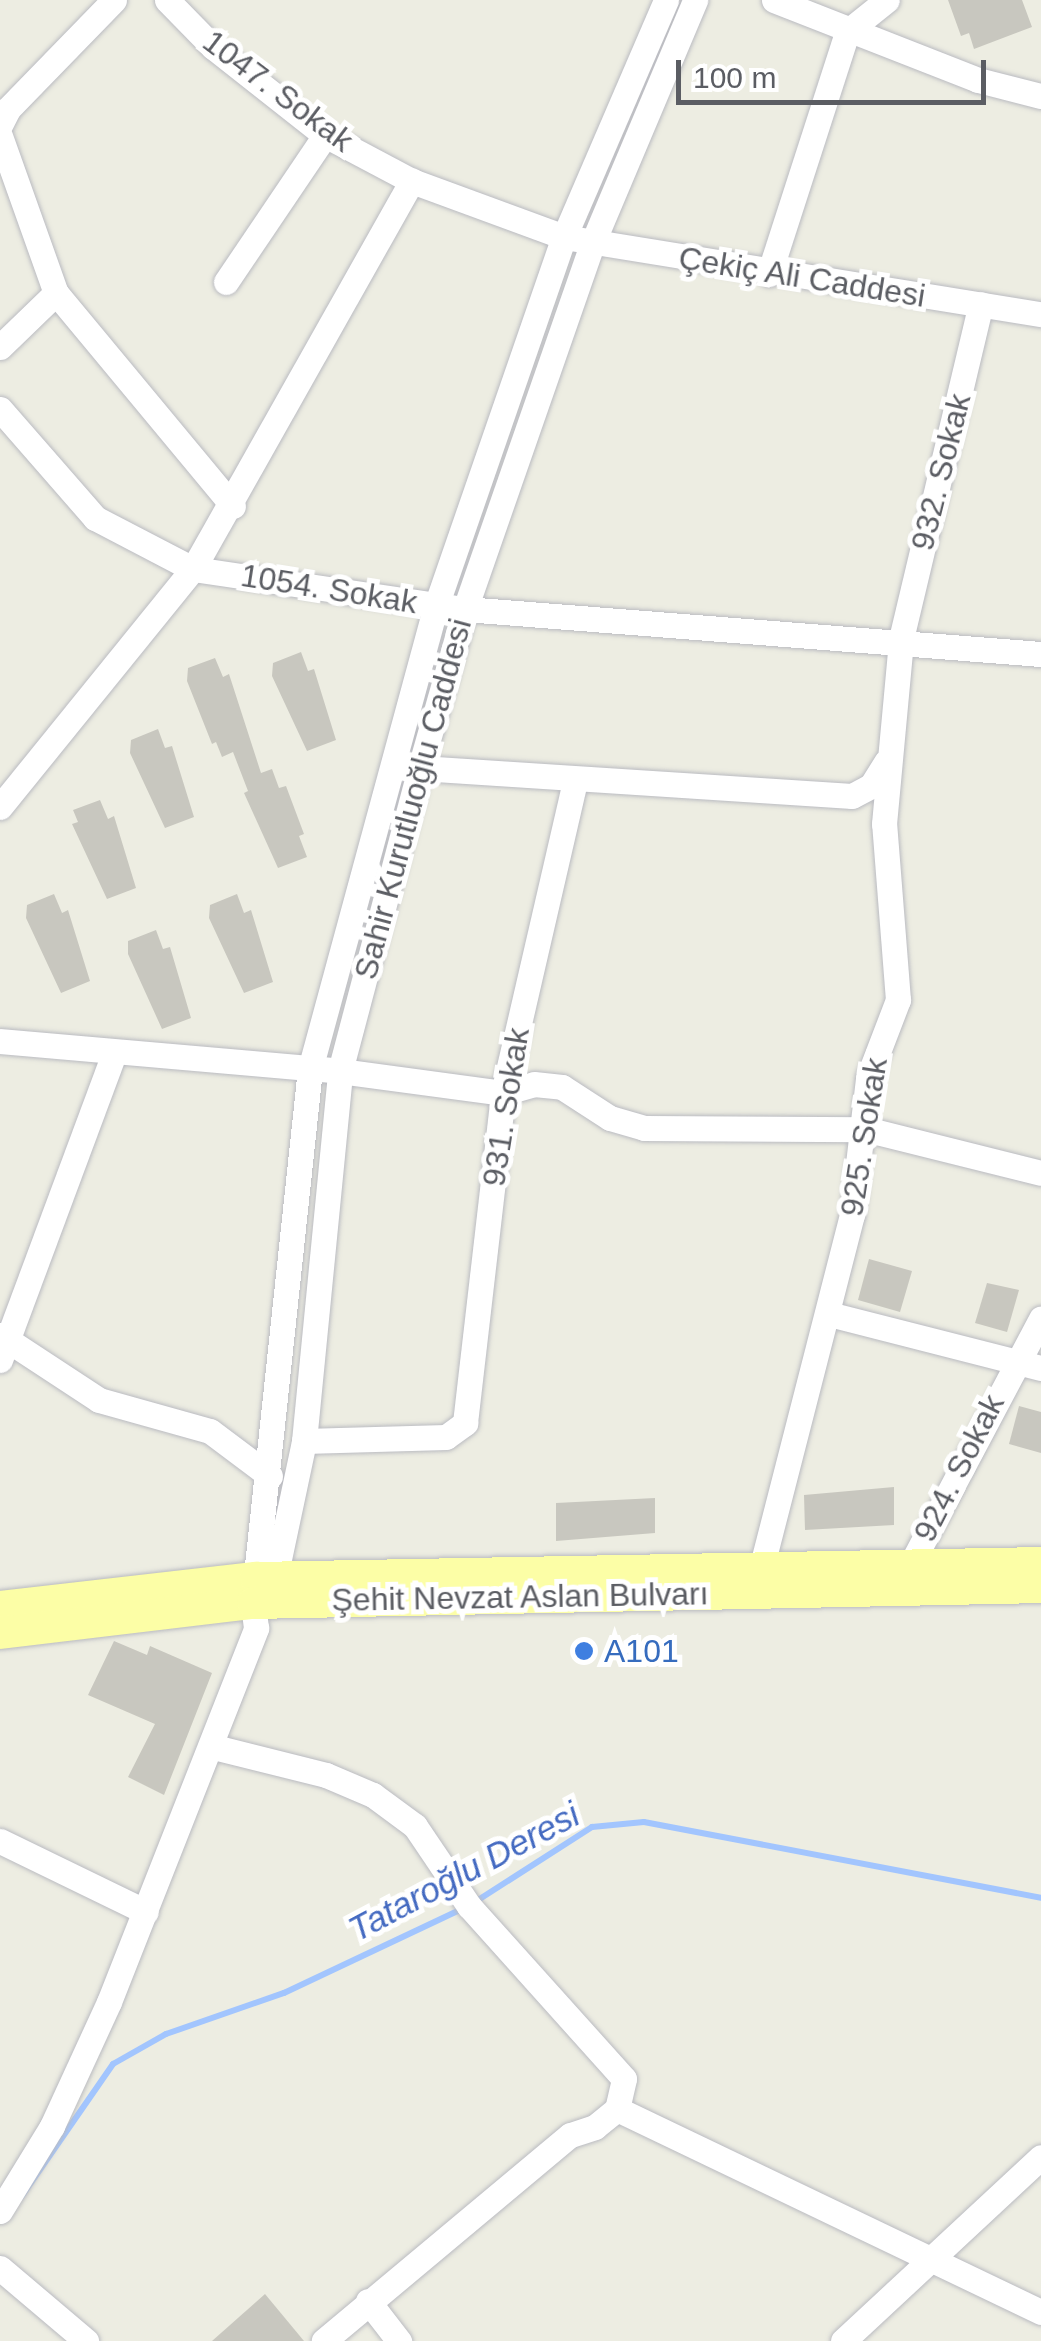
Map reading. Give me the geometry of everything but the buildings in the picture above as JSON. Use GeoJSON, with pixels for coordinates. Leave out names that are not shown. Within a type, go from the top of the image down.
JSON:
{"type":"FeatureCollection","features":[{"type":"Feature","properties":{"kind":"main road","name":"Şehit Nevzat Aslan Bulvarı"},"geometry":{"type":"LineString","coordinates":[[0,1633],[262,1598],[760,1569],[1041,1562]]}},
{"type":"Feature","properties":{"kind":"main road","name":"Şehit Nevzat Aslan Bulvarı"},"geometry":{"type":"LineString","coordinates":[[0,1607],[262,1598],[1041,1587]]}},
{"type":"Feature","properties":{"kind":"street"},"geometry":{"type":"LineString","coordinates":[[0,125],[8,109],[114,0]]}},
{"type":"Feature","properties":{"kind":"street","name":"1047. Sokak"},"geometry":{"type":"LineString","coordinates":[[167,0],[214,47],[325,135],[412,181],[564,237]]}},
{"type":"Feature","properties":{"kind":"street","name":"Sahir Kurutluoğlu Caddesi"},"geometry":{"type":"LineString","coordinates":[[262,1598],[270,1476],[310,1069],[436,606],[564,237],[666,0]]}},
{"type":"Feature","properties":{"kind":"street","name":"Sahir Kurutluoğlu Caddesi"},"geometry":{"type":"LineString","coordinates":[[262,1598],[304,1441],[340,1071],[420,768],[464,608],[593,242],[695,0]]}},
{"type":"Feature","properties":{"kind":"street"},"geometry":{"type":"LineString","coordinates":[[774,0],[847,32],[1041,96]]}},
{"type":"Feature","properties":{"kind":"street"},"geometry":{"type":"LineString","coordinates":[[769,274],[847,32],[887,0]]}},
{"type":"Feature","properties":{"kind":"street"},"geometry":{"type":"LineString","coordinates":[[226,282],[325,135]]}},
{"type":"Feature","properties":{"kind":"street"},"geometry":{"type":"LineString","coordinates":[[0,136],[56,292],[232,506]]}},
{"type":"Feature","properties":{"kind":"street"},"geometry":{"type":"LineString","coordinates":[[0,807],[194,569],[412,181]]}},
{"type":"Feature","properties":{"kind":"street","name":"Çekiç Ali Caddesi"},"geometry":{"type":"LineString","coordinates":[[564,237],[769,274],[1041,314]]}},
{"type":"Feature","properties":{"kind":"street"},"geometry":{"type":"LineString","coordinates":[[0,347],[56,292]]}},
{"type":"Feature","properties":{"kind":"street","name":"932. Sokak"},"geometry":{"type":"LineString","coordinates":[[901,639],[982,304]]}},
{"type":"Feature","properties":{"kind":"street","name":"1054. Sokak"},"geometry":{"type":"LineString","coordinates":[[0,409],[94,518],[194,569],[436,606],[901,639],[1041,654]]}},
{"type":"Feature","properties":{"kind":"street","name":"925. Sokak"},"geometry":{"type":"LineString","coordinates":[[760,1569],[830,1314],[865,1130],[868,1078],[898,1000],[900,968],[884,824],[886,762],[901,639]]}},
{"type":"Feature","properties":{"kind":"street"},"geometry":{"type":"LineString","coordinates":[[420,768],[574,781],[852,796],[871,786],[886,762]]}},
{"type":"Feature","properties":{"kind":"street","name":"931. Sokak"},"geometry":{"type":"LineString","coordinates":[[304,1441],[457,1434],[467,1416],[504,1093],[574,781]]}},
{"type":"Feature","properties":{"kind":"street"},"geometry":{"type":"LineString","coordinates":[[0,1042],[340,1071],[504,1093],[534,1084],[562,1088],[610,1118],[674,1133],[865,1130],[1041,1173]]}},
{"type":"Feature","properties":{"kind":"street"},"geometry":{"type":"LineString","coordinates":[[114,1054],[2,1345],[98,1400],[210,1431],[270,1476]]}},
{"type":"Feature","properties":{"kind":"street"},"geometry":{"type":"LineString","coordinates":[[830,1314],[1041,1368]]}},
{"type":"Feature","properties":{"kind":"street","name":"924. Sokak"},"geometry":{"type":"LineString","coordinates":[[910,1566],[1013,1362],[1041,1319]]}},
{"type":"Feature","properties":{"kind":"street"},"geometry":{"type":"LineString","coordinates":[[3,2200],[52,2126],[146,1912],[214,1748],[262,1598]]}},
{"type":"Feature","properties":{"kind":"street"},"geometry":{"type":"LineString","coordinates":[[214,1748],[326,1775],[373,1795],[415,1826],[469,1906],[624,2079],[617,2110],[595,2127],[570,2134],[324,2341]]}},
{"type":"Feature","properties":{"kind":"street"},"geometry":{"type":"LineString","coordinates":[[0,1841],[146,1912]]}},
{"type":"Feature","properties":{"kind":"street"},"geometry":{"type":"LineString","coordinates":[[617,2110],[933,2256],[1041,2312]]}},
{"type":"Feature","properties":{"kind":"street"},"geometry":{"type":"LineString","coordinates":[[843,2341],[1041,2157]]}},
{"type":"Feature","properties":{"kind":"street"},"geometry":{"type":"LineString","coordinates":[[0,2268],[86,2341]]}},
{"type":"Feature","properties":{"kind":"street"},"geometry":{"type":"LineString","coordinates":[[368,2301],[399,2341]]}},
{"type":"Feature","properties":{"kind":"waterway","name":"Tataroğlu Deresi"},"geometry":{"type":"LineString","coordinates":[[475,1902],[592,1827],[644,1822],[1041,1898]]}},
{"type":"Feature","properties":{"kind":"waterway","name":"Tataroğlu Deresi"},"geometry":{"type":"LineString","coordinates":[[21,2197],[113,2064],[166,2034],[284,1993],[464,1908]]}},
{"type":"Feature","properties":{"kind":"place","name":"A101"},"geometry":{"type":"Point","coordinates":[584,1651]}}]}
